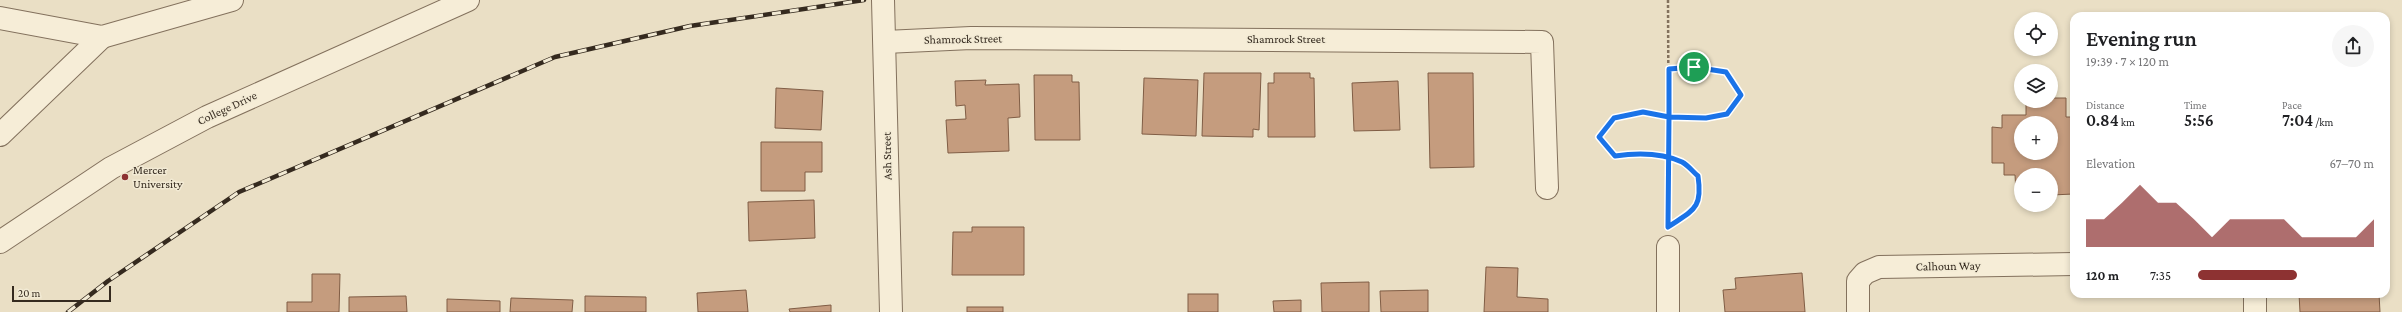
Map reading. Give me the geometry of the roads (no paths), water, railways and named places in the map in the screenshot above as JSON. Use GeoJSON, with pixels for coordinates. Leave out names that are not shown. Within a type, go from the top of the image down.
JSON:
{"type":"FeatureCollection","features":[{"type":"Feature","properties":{"kind":"street"},"geometry":{"type":"LineString","coordinates":[[0,18],[102,36],[232,0]]}},
{"type":"Feature","properties":{"kind":"street","name":"College Drive"},"geometry":{"type":"LineString","coordinates":[[0,242],[111,168],[207,117],[468,0]]}},
{"type":"Feature","properties":{"kind":"street","name":"Ash Street"},"geometry":{"type":"LineString","coordinates":[[883,0],[891,312]]}},
{"type":"Feature","properties":{"kind":"street"},"geometry":{"type":"LineString","coordinates":[[0,135],[102,36]]}},
{"type":"Feature","properties":{"kind":"street","name":"Shamrock Street"},"geometry":{"type":"LineString","coordinates":[[885,42],[987,38],[1542,42],[1547,188]]}},
{"type":"Feature","properties":{"kind":"street"},"geometry":{"type":"LineString","coordinates":[[1668,237],[1668,312]]}},
{"type":"Feature","properties":{"kind":"street","name":"Calhoun Way"},"geometry":{"type":"LineString","coordinates":[[1858,312],[1858,281],[1865,273],[1879,267],[2070,264]]}},
{"type":"Feature","properties":{"kind":"street"},"geometry":{"type":"LineString","coordinates":[[2254,312],[2255,298]]}},
{"type":"Feature","properties":{"kind":"railway"},"geometry":{"type":"LineString","coordinates":[[68,312],[108,281],[239,192],[555,57],[690,26],[864,0]]}},
{"type":"Feature","properties":{"kind":"place","name":"Mercer University"},"geometry":{"type":"Point","coordinates":[125,177]}}]}
